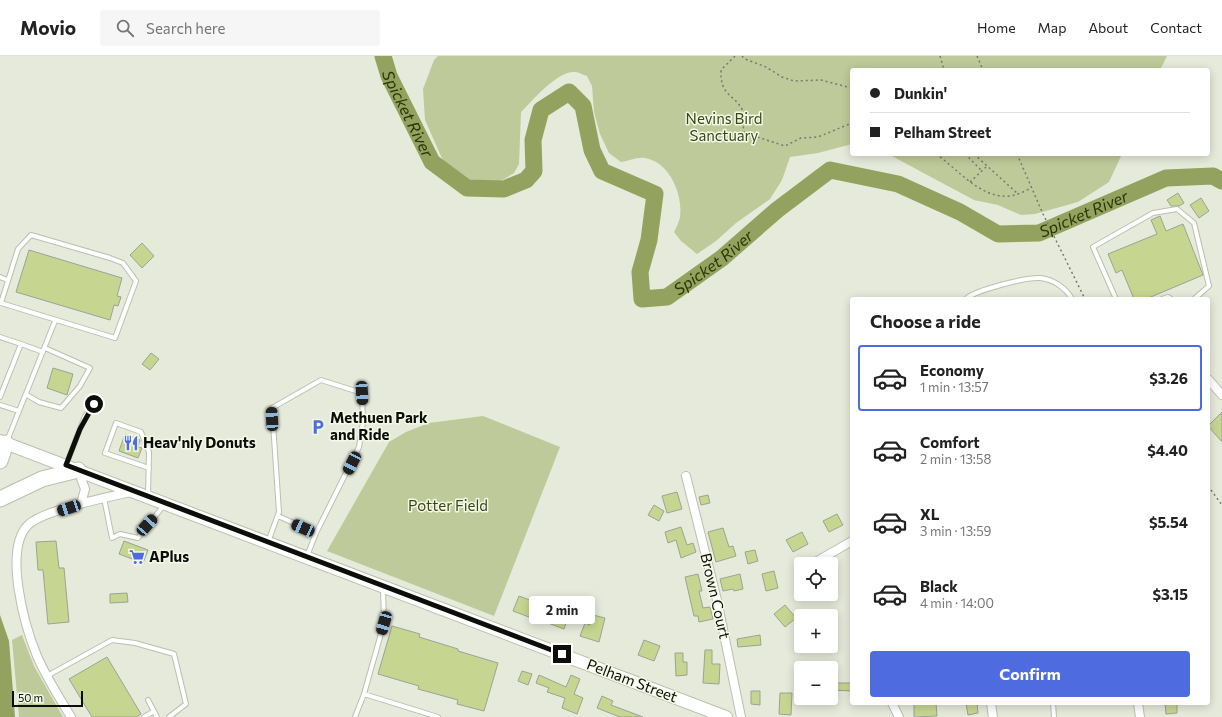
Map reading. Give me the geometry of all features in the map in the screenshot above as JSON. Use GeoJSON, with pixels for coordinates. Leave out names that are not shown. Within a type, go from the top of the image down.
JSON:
{"type":"FeatureCollection","features":[{"type":"Feature","properties":{"kind":"highway"},"geometry":{"type":"LineString","coordinates":[[0,461],[2,443]]}},
{"type":"Feature","properties":{"kind":"highway"},"geometry":{"type":"LineString","coordinates":[[0,499],[42,479],[72,468]]}},
{"type":"Feature","properties":{"kind":"main road","name":"Pelham Street"},"geometry":{"type":"LineString","coordinates":[[2,443],[268,542],[726,717]]}},
{"type":"Feature","properties":{"kind":"street"},"geometry":{"type":"LineString","coordinates":[[1210,381],[1222,395]]}},
{"type":"Feature","properties":{"kind":"street"},"geometry":{"type":"LineString","coordinates":[[72,468],[85,489],[81,504]]}},
{"type":"Feature","properties":{"kind":"street","name":"Brown Court"},"geometry":{"type":"LineString","coordinates":[[686,476],[717,600],[741,717]]}},
{"type":"Feature","properties":{"kind":"street"},"geometry":{"type":"LineString","coordinates":[[71,717],[47,676],[34,648],[24,615],[18,577],[18,548],[24,529],[33,521],[81,504],[133,491]]}},
{"type":"Feature","properties":{"kind":"street"},"geometry":{"type":"LineString","coordinates":[[831,557],[850,543]]}},
{"type":"Feature","properties":{"kind":"street"},"geometry":{"type":"LineString","coordinates":[[893,705],[899,717]]}},
{"type":"Feature","properties":{"kind":"street"},"geometry":{"type":"LineString","coordinates":[[991,705],[993,717]]}},
{"type":"Feature","properties":{"kind":"street"},"geometry":{"type":"LineString","coordinates":[[1138,705],[1140,717]]}},
{"type":"Feature","properties":{"kind":"lane"},"geometry":{"type":"LineString","coordinates":[[1115,297],[1093,247],[1153,213],[1177,210],[1194,223],[1207,270],[1209,286],[1196,297]]}},
{"type":"Feature","properties":{"kind":"lane"},"geometry":{"type":"LineString","coordinates":[[31,234],[117,260],[123,263],[136,281],[115,338],[55,321],[0,302],[18,249],[31,234]]}},
{"type":"Feature","properties":{"kind":"lane"},"geometry":{"type":"LineString","coordinates":[[0,277],[8,280]]}},
{"type":"Feature","properties":{"kind":"lane"},"geometry":{"type":"LineString","coordinates":[[970,297],[984,289],[1038,278],[1051,280],[1068,292],[1071,297]]}},
{"type":"Feature","properties":{"kind":"lane"},"geometry":{"type":"LineString","coordinates":[[2,443],[26,395],[55,321]]}},
{"type":"Feature","properties":{"kind":"lane"},"geometry":{"type":"LineString","coordinates":[[0,337],[44,350],[90,368],[80,386],[62,408],[39,402],[26,395]]}},
{"type":"Feature","properties":{"kind":"lane"},"geometry":{"type":"LineString","coordinates":[[0,396],[21,344]]}},
{"type":"Feature","properties":{"kind":"lane"},"geometry":{"type":"LineString","coordinates":[[268,542],[279,512],[272,408],[321,380],[362,393],[363,422],[359,448],[316,533],[307,557]]}},
{"type":"Feature","properties":{"kind":"lane"},"geometry":{"type":"LineString","coordinates":[[72,468],[86,416],[100,398]]}},
{"type":"Feature","properties":{"kind":"lane"},"geometry":{"type":"LineString","coordinates":[[0,405],[19,411]]}},
{"type":"Feature","properties":{"kind":"lane"},"geometry":{"type":"LineString","coordinates":[[148,497],[149,468],[149,452],[141,432],[116,423],[106,453],[149,468]]}},
{"type":"Feature","properties":{"kind":"lane"},"geometry":{"type":"LineString","coordinates":[[104,498],[112,538],[120,534],[138,538],[166,504]]}},
{"type":"Feature","properties":{"kind":"lane"},"geometry":{"type":"LineString","coordinates":[[278,516],[316,533]]}},
{"type":"Feature","properties":{"kind":"lane"},"geometry":{"type":"LineString","coordinates":[[355,717],[364,694],[384,623],[383,586]]}},
{"type":"Feature","properties":{"kind":"lane"},"geometry":{"type":"LineString","coordinates":[[47,676],[112,640],[135,643],[174,654],[186,704],[169,717]]}},
{"type":"Feature","properties":{"kind":"lane"},"geometry":{"type":"LineString","coordinates":[[364,694],[438,717]]}},
{"type":"Feature","properties":{"kind":"lane"},"geometry":{"type":"LineString","coordinates":[[148,700],[157,717]]}},
{"type":"Feature","properties":{"kind":"lane"},"geometry":{"type":"LineString","coordinates":[[1053,705],[1054,717]]}},
{"type":"Feature","properties":{"kind":"lane"},"geometry":{"type":"LineString","coordinates":[[144,717],[154,711]]}},
{"type":"Feature","properties":{"kind":"path"},"geometry":{"type":"LineString","coordinates":[[735,56],[721,70],[721,76],[724,90],[743,111],[740,116],[744,133],[785,146],[801,138],[818,137],[850,124]]}},
{"type":"Feature","properties":{"kind":"path"},"geometry":{"type":"LineString","coordinates":[[742,56],[745,59],[766,67],[782,77],[794,80],[821,80],[850,87]]}},
{"type":"Feature","properties":{"kind":"path"},"geometry":{"type":"LineString","coordinates":[[940,56],[943,68]]}},
{"type":"Feature","properties":{"kind":"path"},"geometry":{"type":"LineString","coordinates":[[977,56],[982,68]]}},
{"type":"Feature","properties":{"kind":"path"},"geometry":{"type":"LineString","coordinates":[[938,156],[970,182],[984,190],[1000,195],[1010,196],[1031,188]]}},
{"type":"Feature","properties":{"kind":"path"},"geometry":{"type":"LineString","coordinates":[[967,156],[981,170]]}},
{"type":"Feature","properties":{"kind":"path"},"geometry":{"type":"LineString","coordinates":[[976,156],[986,167],[1018,194]]}},
{"type":"Feature","properties":{"kind":"path"},"geometry":{"type":"LineString","coordinates":[[1018,156],[1058,246],[1084,297]]}},
{"type":"Feature","properties":{"kind":"path"},"geometry":{"type":"LineString","coordinates":[[970,182],[981,170],[986,167]]}},
{"type":"Feature","properties":{"kind":"path"},"geometry":{"type":"LineString","coordinates":[[1210,489],[1222,505]]}},
{"type":"Feature","properties":{"kind":"green space","name":"Nevins Bird Sanctuary"},"geometry":{"type":"Polygon","coordinates":[[[438,56],[1167,56],[1161,68],[850,68],[850,145],[818,153],[790,157],[782,180],[770,199],[736,223],[716,241],[697,254],[681,241],[674,232],[680,219],[680,208],[677,190],[668,173],[654,161],[642,158],[621,162],[609,153],[600,134],[594,112],[592,86],[587,76],[578,72],[568,73],[553,81],[521,112],[519,164],[514,173],[499,182],[478,183],[459,177],[445,165],[425,120],[423,89],[434,60],[438,56]]]}},
{"type":"Feature","properties":{"kind":"green space"},"geometry":{"type":"Polygon","coordinates":[[[892,156],[1121,156],[1109,182],[1078,202],[1035,214],[1021,215],[998,205],[974,200],[892,156]]]}},
{"type":"Feature","properties":{"kind":"green space","name":"Potter Field"},"geometry":{"type":"Polygon","coordinates":[[[483,416],[560,447],[494,616],[327,551],[389,442],[406,432],[429,423],[483,416]]]}},
{"type":"Feature","properties":{"kind":"green space"},"geometry":{"type":"Polygon","coordinates":[[[22,635],[34,666],[63,717],[19,717],[12,640],[22,635]]]}},
{"type":"Feature","properties":{"kind":"shaded area"},"geometry":{"type":"Polygon","coordinates":[[[0,615],[9,641],[15,717],[0,717],[0,615]]]}},
{"type":"Feature","properties":{"kind":"building"},"geometry":{"type":"Polygon","coordinates":[[[1178,193],[1184,203],[1179,206],[1171,206],[1167,200],[1178,193]]]}},
{"type":"Feature","properties":{"kind":"building"},"geometry":{"type":"Polygon","coordinates":[[[1201,198],[1209,211],[1199,218],[1190,205],[1201,198]]]}},
{"type":"Feature","properties":{"kind":"building"},"geometry":{"type":"Polygon","coordinates":[[[1160,216],[1166,231],[1183,224],[1203,275],[1151,297],[1133,297],[1122,270],[1116,273],[1108,254],[1157,234],[1151,220],[1160,216]]]}},
{"type":"Feature","properties":{"kind":"building"},"geometry":{"type":"Polygon","coordinates":[[[142,243],[154,256],[142,268],[130,255],[142,243]]]}},
{"type":"Feature","properties":{"kind":"building"},"geometry":{"type":"Polygon","coordinates":[[[29,250],[122,278],[117,296],[121,297],[118,306],[114,305],[110,320],[16,292],[29,250]]]}},
{"type":"Feature","properties":{"kind":"building"},"geometry":{"type":"Polygon","coordinates":[[[151,353],[159,359],[150,370],[142,364],[151,353]]]}},
{"type":"Feature","properties":{"kind":"building"},"geometry":{"type":"Polygon","coordinates":[[[53,368],[73,374],[67,395],[47,388],[53,368]]]}},
{"type":"Feature","properties":{"kind":"building"},"geometry":{"type":"Polygon","coordinates":[[[1222,412],[1222,442],[1210,428],[1210,424],[1222,412]]]}},
{"type":"Feature","properties":{"kind":"building","name":"Heav'nly Donuts"},"geometry":{"type":"Polygon","coordinates":[[[125,434],[140,440],[138,447],[142,448],[138,458],[119,451],[125,434]]]}},
{"type":"Feature","properties":{"kind":"building"},"geometry":{"type":"Polygon","coordinates":[[[677,492],[682,509],[667,513],[662,496],[677,492]]]}},
{"type":"Feature","properties":{"kind":"building"},"geometry":{"type":"Polygon","coordinates":[[[708,495],[710,503],[701,505],[699,497],[708,495]]]}},
{"type":"Feature","properties":{"kind":"building"},"geometry":{"type":"Polygon","coordinates":[[[654,505],[664,511],[659,521],[648,515],[654,505]]]}},
{"type":"Feature","properties":{"kind":"building"},"geometry":{"type":"Polygon","coordinates":[[[837,514],[843,525],[829,532],[823,521],[837,514]]]}},
{"type":"Feature","properties":{"kind":"building"},"geometry":{"type":"Polygon","coordinates":[[[681,527],[687,545],[693,543],[696,552],[681,558],[676,540],[668,543],[665,532],[681,527]]]}},
{"type":"Feature","properties":{"kind":"building"},"geometry":{"type":"Polygon","coordinates":[[[723,528],[729,547],[733,546],[736,556],[716,562],[708,532],[723,528]]]}},
{"type":"Feature","properties":{"kind":"building"},"geometry":{"type":"Polygon","coordinates":[[[802,532],[808,544],[793,552],[786,540],[802,532]]]}},
{"type":"Feature","properties":{"kind":"building"},"geometry":{"type":"Polygon","coordinates":[[[56,541],[59,568],[64,568],[69,622],[48,624],[43,570],[38,570],[36,542],[56,541]]]}},
{"type":"Feature","properties":{"kind":"building","name":"APlus"},"geometry":{"type":"Polygon","coordinates":[[[124,541],[148,550],[143,563],[119,554],[124,541]]]}},
{"type":"Feature","properties":{"kind":"building"},"geometry":{"type":"Polygon","coordinates":[[[755,550],[758,561],[748,564],[745,552],[755,550]]]}},
{"type":"Feature","properties":{"kind":"building"},"geometry":{"type":"Polygon","coordinates":[[[774,571],[778,588],[766,591],[762,574],[774,571]]]}},
{"type":"Feature","properties":{"kind":"building"},"geometry":{"type":"Polygon","coordinates":[[[698,574],[702,591],[699,591],[703,608],[710,607],[713,619],[699,622],[698,616],[694,616],[685,577],[698,574]]]}},
{"type":"Feature","properties":{"kind":"building"},"geometry":{"type":"Polygon","coordinates":[[[740,574],[743,589],[723,591],[720,579],[740,574]]]}},
{"type":"Feature","properties":{"kind":"building"},"geometry":{"type":"Polygon","coordinates":[[[127,593],[128,602],[110,603],[110,594],[127,593]]]}},
{"type":"Feature","properties":{"kind":"building"},"geometry":{"type":"Polygon","coordinates":[[[519,596],[535,602],[529,617],[513,611],[519,596]]]}},
{"type":"Feature","properties":{"kind":"building"},"geometry":{"type":"Polygon","coordinates":[[[785,605],[794,616],[794,620],[785,627],[774,614],[785,605]]]}},
{"type":"Feature","properties":{"kind":"building"},"geometry":{"type":"Polygon","coordinates":[[[553,609],[569,615],[564,629],[548,623],[553,609]]]}},
{"type":"Feature","properties":{"kind":"building"},"geometry":{"type":"Polygon","coordinates":[[[593,615],[605,618],[599,642],[580,636],[585,623],[590,625],[593,615]]]}},
{"type":"Feature","properties":{"kind":"building"},"geometry":{"type":"Polygon","coordinates":[[[392,626],[420,634],[419,637],[458,649],[458,651],[498,663],[484,711],[457,704],[458,700],[418,689],[419,686],[378,674],[392,626]]]}},
{"type":"Feature","properties":{"kind":"building"},"geometry":{"type":"Polygon","coordinates":[[[760,635],[761,645],[738,647],[737,639],[760,635]]]}},
{"type":"Feature","properties":{"kind":"building"},"geometry":{"type":"Polygon","coordinates":[[[644,640],[660,646],[654,661],[638,655],[644,640]]]}},
{"type":"Feature","properties":{"kind":"building"},"geometry":{"type":"Polygon","coordinates":[[[705,650],[712,650],[712,664],[720,664],[719,684],[703,683],[705,650]]]}},
{"type":"Feature","properties":{"kind":"building"},"geometry":{"type":"Polygon","coordinates":[[[675,653],[683,653],[683,662],[687,662],[687,675],[676,676],[675,653]]]}},
{"type":"Feature","properties":{"kind":"building"},"geometry":{"type":"Polygon","coordinates":[[[107,657],[141,714],[136,717],[92,717],[69,679],[107,657]]]}},
{"type":"Feature","properties":{"kind":"building"},"geometry":{"type":"Polygon","coordinates":[[[522,671],[532,674],[528,685],[518,681],[522,671]]]}},
{"type":"Feature","properties":{"kind":"building"},"geometry":{"type":"Polygon","coordinates":[[[539,675],[566,687],[571,675],[580,679],[574,694],[583,698],[577,714],[562,708],[565,698],[547,692],[549,688],[536,683],[539,675]]]}},
{"type":"Feature","properties":{"kind":"building"},"geometry":{"type":"Polygon","coordinates":[[[838,683],[850,683],[850,691],[838,690],[838,683]]]}},
{"type":"Feature","properties":{"kind":"building"},"geometry":{"type":"Polygon","coordinates":[[[751,691],[760,691],[760,705],[751,704],[751,691]]]}},
{"type":"Feature","properties":{"kind":"building"},"geometry":{"type":"Polygon","coordinates":[[[780,693],[792,693],[791,715],[779,714],[780,693]]]}},
{"type":"Feature","properties":{"kind":"building"},"geometry":{"type":"Polygon","coordinates":[[[602,696],[613,701],[611,705],[643,717],[620,717],[597,708],[602,696]]]}},
{"type":"Feature","properties":{"kind":"building"},"geometry":{"type":"Polygon","coordinates":[[[914,705],[936,705],[937,716],[914,717],[914,705]]]}},
{"type":"Feature","properties":{"kind":"building"},"geometry":{"type":"Polygon","coordinates":[[[966,705],[977,705],[978,713],[968,715],[966,705]]]}},
{"type":"Feature","properties":{"kind":"building"},"geometry":{"type":"Polygon","coordinates":[[[1165,705],[1177,705],[1177,713],[1166,714],[1165,705]]]}},
{"type":"Feature","properties":{"kind":"waterway","name":"Spicket River"},"geometry":{"type":"LineString","coordinates":[[383,56],[389,76],[432,162],[467,188],[504,189],[526,180],[534,171],[533,140],[541,110],[569,92],[583,106],[592,150],[602,171],[655,194],[649,240],[640,272],[642,299],[667,297],[722,258],[777,210],[830,170],[898,184],[960,212],[998,234],[1039,233],[1166,178],[1213,176],[1222,181]]}},
{"type":"Feature","properties":{"kind":"place","name":"Methuen Park and Ride"},"geometry":{"type":"Point","coordinates":[318,427]}},
{"type":"Feature","properties":{"kind":"place","name":"Heav'nly Donuts"},"geometry":{"type":"Point","coordinates":[131,443]}},
{"type":"Feature","properties":{"kind":"place","name":"APlus"},"geometry":{"type":"Point","coordinates":[137,557]}},
{"type":"Feature","properties":{"kind":"route"},"geometry":{"type":"LineString","coordinates":[[94,404],[80,429],[66,465],[562,654]]}}]}
